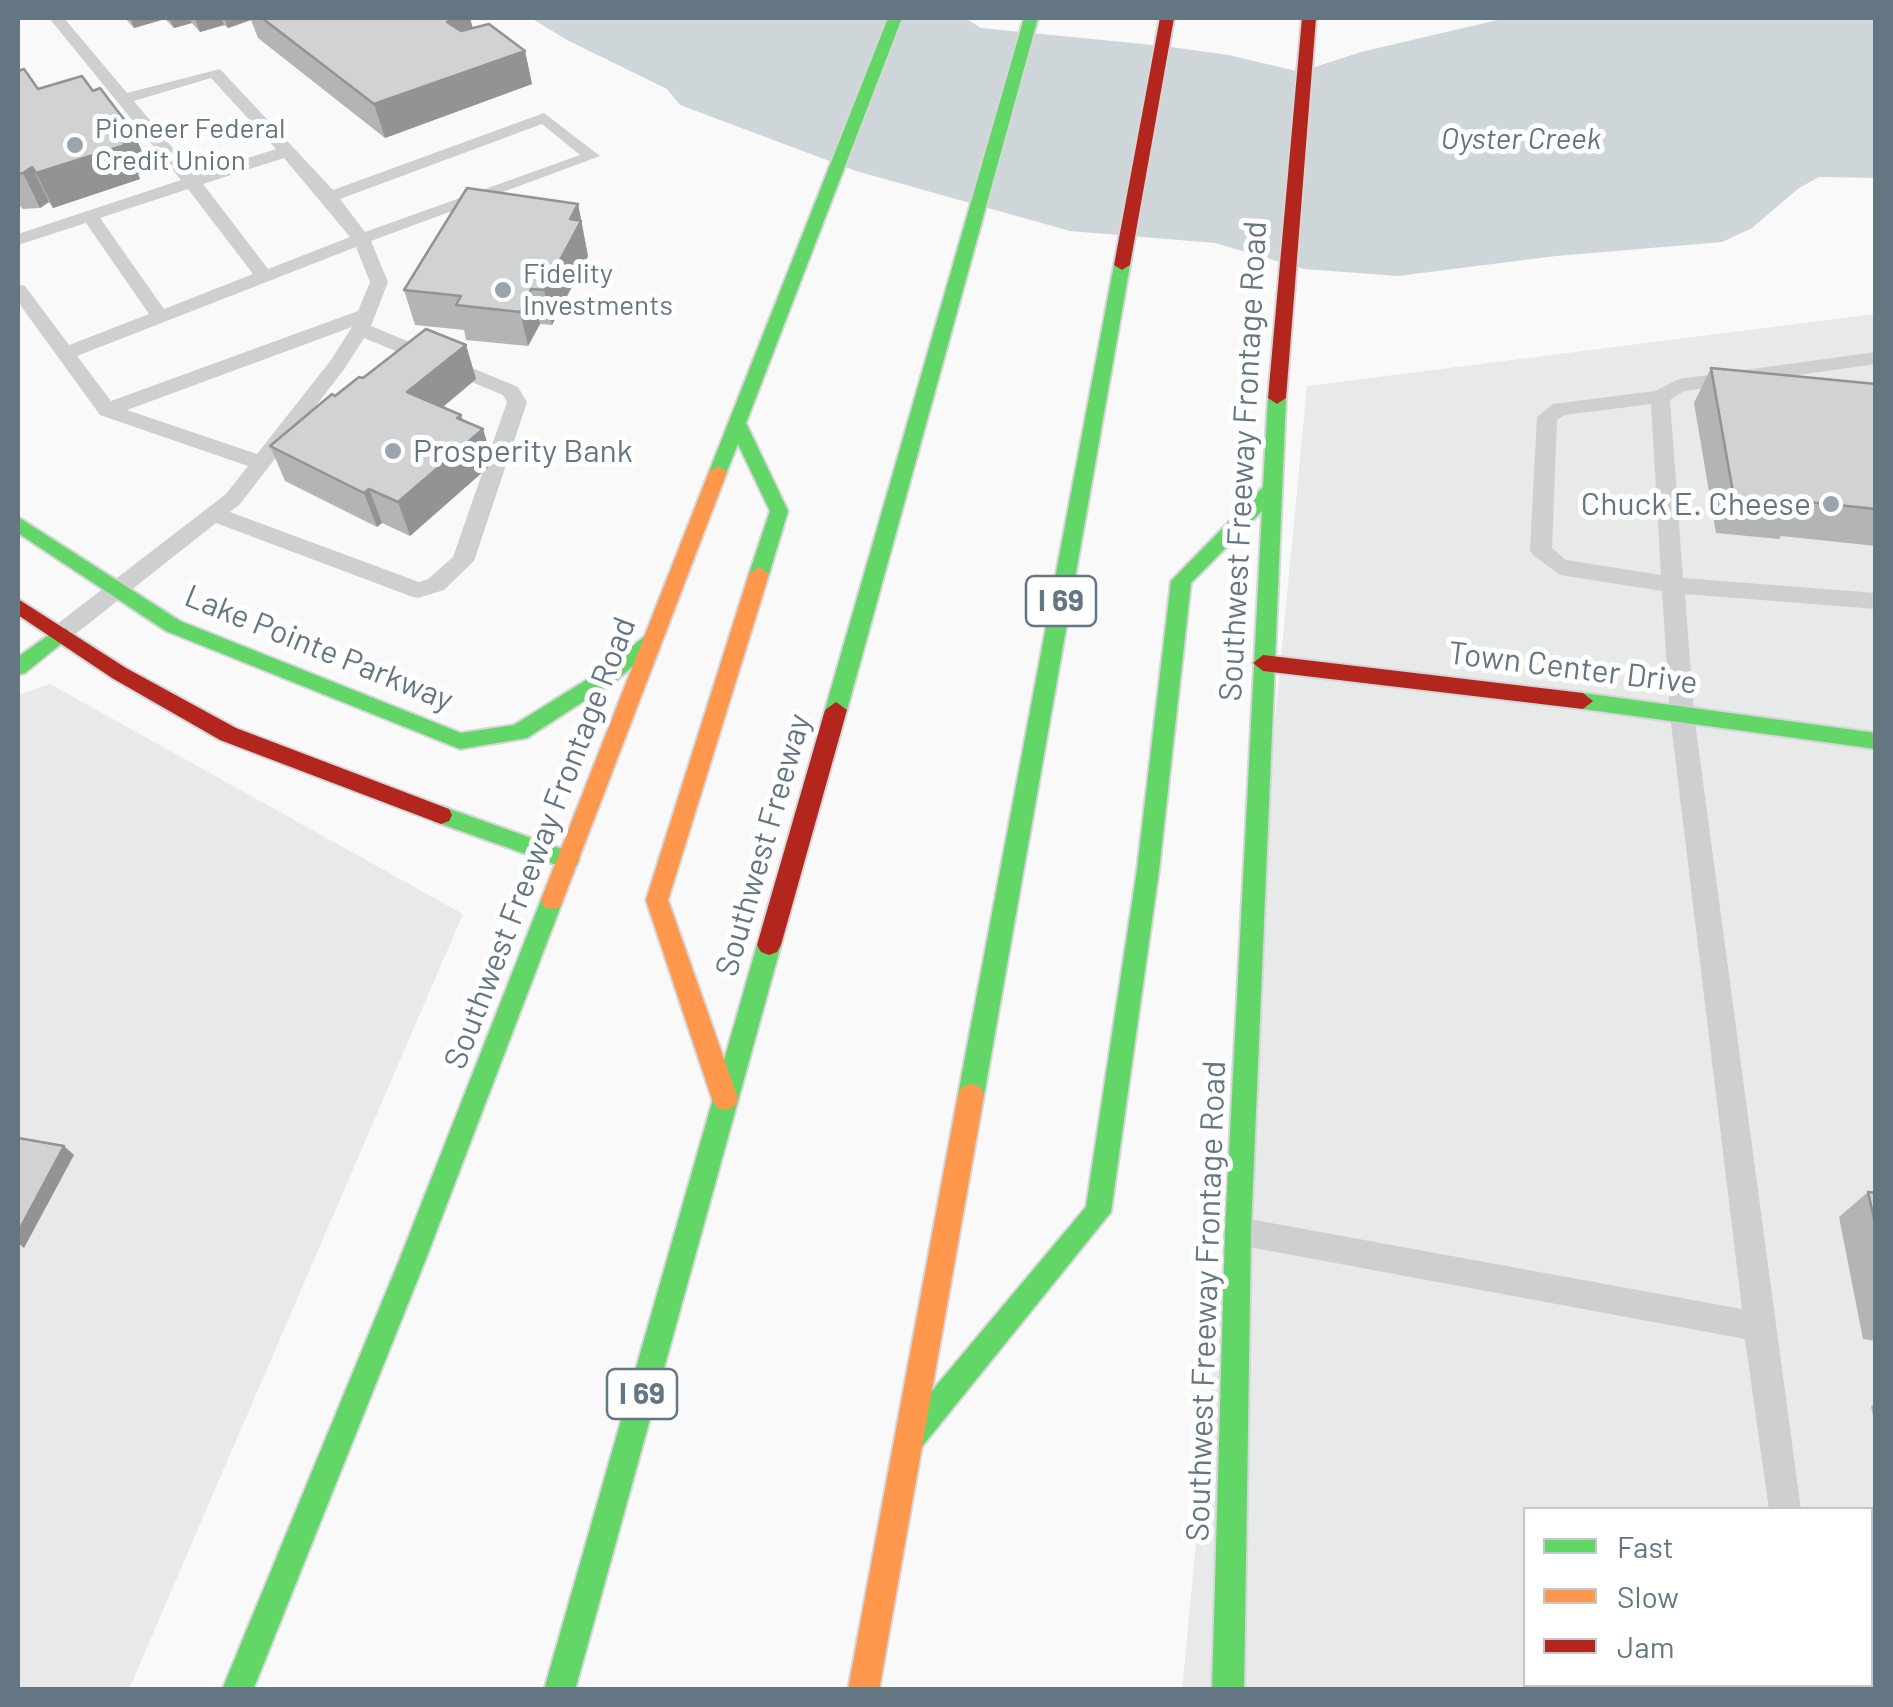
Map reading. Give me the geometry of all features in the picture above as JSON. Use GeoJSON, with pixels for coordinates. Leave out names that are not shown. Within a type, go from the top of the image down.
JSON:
{"type":"FeatureCollection","features":[{"type":"Feature","properties":{"kind":"main road","name":"Southwest Freeway Frontage Road"},"geometry":{"type":"LineString","coordinates":[[237,1690],[382,1337],[894,18]]}},
{"type":"Feature","properties":{"kind":"main road","name":"Southwest Freeway"},"geometry":{"type":"LineString","coordinates":[[559,1690],[1031,18]]}},
{"type":"Feature","properties":{"kind":"main road","name":"I 69"},"geometry":{"type":"LineString","coordinates":[[863,1690],[1167,18]]}},
{"type":"Feature","properties":{"kind":"main road","name":"Southwest Freeway Frontage Road"},"geometry":{"type":"LineString","coordinates":[[1228,1690],[1238,1231],[1262,662],[1283,300],[1309,18]]}},
{"type":"Feature","properties":{"kind":"main road"},"geometry":{"type":"LineString","coordinates":[[725,1099],[657,900],[779,512],[738,425]]}},
{"type":"Feature","properties":{"kind":"main road"},"geometry":{"type":"LineString","coordinates":[[908,1441],[1098,1212],[1148,870],[1181,580],[1271,491]]}},
{"type":"Feature","properties":{"kind":"main road","name":"Lake Pointe Parkway"},"geometry":{"type":"LineString","coordinates":[[18,524],[173,626],[460,741],[519,732],[612,674],[654,639]]}},
{"type":"Feature","properties":{"kind":"main road"},"geometry":{"type":"LineString","coordinates":[[18,606],[228,734],[408,804],[568,860]]}},
{"type":"Feature","properties":{"kind":"main road"},"geometry":{"type":"LineString","coordinates":[[18,668],[60,634]]}},
{"type":"Feature","properties":{"kind":"main road","name":"Town Center Drive"},"geometry":{"type":"LineString","coordinates":[[1262,662],[1876,742]]}},
{"type":"Feature","properties":{"kind":"lane"},"geometry":{"type":"LineString","coordinates":[[56,18],[265,276]]}},
{"type":"Feature","properties":{"kind":"lane"},"geometry":{"type":"LineString","coordinates":[[60,634],[216,515],[262,463],[364,322],[379,282],[361,239],[330,196],[214,72],[100,98]]}},
{"type":"Feature","properties":{"kind":"lane"},"geometry":{"type":"LineString","coordinates":[[64,354],[361,239],[592,156],[544,118],[330,196]]}},
{"type":"Feature","properties":{"kind":"lane"},"geometry":{"type":"LineString","coordinates":[[18,240],[290,150]]}},
{"type":"Feature","properties":{"kind":"lane"},"geometry":{"type":"LineString","coordinates":[[90,216],[160,317]]}},
{"type":"Feature","properties":{"kind":"lane"},"geometry":{"type":"LineString","coordinates":[[18,290],[107,410],[262,463]]}},
{"type":"Feature","properties":{"kind":"lane"},"geometry":{"type":"LineString","coordinates":[[107,410],[364,322],[511,392],[517,402],[463,562],[436,585],[418,590],[216,515]]}},
{"type":"Feature","properties":{"kind":"lane"},"geometry":{"type":"LineString","coordinates":[[1876,358],[1679,385],[1660,398],[1560,409],[1547,418],[1541,550],[1560,567],[1674,585],[1876,601]]}},
{"type":"Feature","properties":{"kind":"lane"},"geometry":{"type":"LineString","coordinates":[[1660,398],[1682,715],[1785,1507]]}},
{"type":"Feature","properties":{"kind":"lane"},"geometry":{"type":"LineString","coordinates":[[1238,1231],[1759,1327]]}},
{"type":"Feature","properties":{"kind":"shaded area"},"geometry":{"type":"Polygon","coordinates":[[[1875,314],[1875,1689],[1182,1690],[1307,386],[1875,314]]]}},
{"type":"Feature","properties":{"kind":"shaded area"},"geometry":{"type":"Polygon","coordinates":[[[50,684],[463,914],[129,1689],[18,1689],[18,695],[50,684]]]}},
{"type":"Feature","properties":{"kind":"water","name":"Oyster Creek"},"geometry":{"type":"Polygon","coordinates":[[[531,18],[965,18],[981,28],[1229,55],[1300,72],[1361,52],[1506,18],[1875,18],[1875,178],[1819,177],[1799,188],[1752,228],[1722,242],[1556,256],[1398,276],[1304,269],[1215,243],[1070,231],[856,171],[680,105],[667,89],[531,18]]]}},
{"type":"Feature","properties":{"kind":"building"},"geometry":{"type":"Polygon","coordinates":[[[262,18],[458,18],[447,22],[461,31],[489,24],[525,51],[374,104],[262,18]]]}},
{"type":"Feature","properties":{"kind":"building"},"geometry":{"type":"Polygon","coordinates":[[[24,69],[38,89],[82,76],[93,91],[100,88],[133,131],[125,134],[125,145],[36,173],[32,167],[18,174],[18,71],[24,69]]]}},
{"type":"Feature","properties":{"kind":"building"},"geometry":{"type":"Polygon","coordinates":[[[467,188],[578,204],[570,219],[581,221],[544,290],[531,289],[520,312],[456,305],[461,296],[404,290],[467,188]]]}},
{"type":"Feature","properties":{"kind":"building"},"geometry":{"type":"Polygon","coordinates":[[[426,329],[466,345],[407,392],[483,429],[398,502],[369,489],[364,493],[270,446],[332,394],[335,396],[359,377],[363,378],[426,329]]]}},
{"type":"Feature","properties":{"kind":"building"},"geometry":{"type":"Polygon","coordinates":[[[1711,368],[1876,384],[1876,509],[1734,498],[1711,368]]]}},
{"type":"Feature","properties":{"kind":"building"},"geometry":{"type":"Polygon","coordinates":[[[18,1138],[64,1146],[18,1232],[18,1138]]]}},
{"type":"Feature","properties":{"kind":"building"},"geometry":{"type":"Polygon","coordinates":[[[1868,1192],[1876,1193],[1876,1227],[1868,1192]]]}},
{"type":"Feature","properties":{"kind":"traffic: fast"},"geometry":{"type":"LineString","coordinates":[[718,472],[895,18]]}},
{"type":"Feature","properties":{"kind":"traffic: fast"},"geometry":{"type":"LineString","coordinates":[[836,710],[1031,18]]}},
{"type":"Feature","properties":{"kind":"traffic: fast"},"geometry":{"type":"LineString","coordinates":[[971,1095],[1122,265]]}},
{"type":"Feature","properties":{"kind":"traffic: fast"},"geometry":{"type":"LineString","coordinates":[[1228,1690],[1238,1231],[1277,398]]}},
{"type":"Feature","properties":{"kind":"traffic: fast"},"geometry":{"type":"LineString","coordinates":[[738,425],[779,511],[759,574]]}},
{"type":"Feature","properties":{"kind":"traffic: fast"},"geometry":{"type":"LineString","coordinates":[[910,1439],[1098,1212],[1148,870],[1181,581],[1271,491]]}},
{"type":"Feature","properties":{"kind":"traffic: fast"},"geometry":{"type":"LineString","coordinates":[[18,524],[173,626],[460,741],[519,732],[611,674],[652,641]]}},
{"type":"Feature","properties":{"kind":"traffic: fast"},"geometry":{"type":"LineString","coordinates":[[18,668],[60,634]]}},
{"type":"Feature","properties":{"kind":"traffic: fast"},"geometry":{"type":"LineString","coordinates":[[1583,701],[1876,741]]}},
{"type":"Feature","properties":{"kind":"traffic: fast"},"geometry":{"type":"LineString","coordinates":[[441,815],[568,860]]}},
{"type":"Feature","properties":{"kind":"traffic: fast"},"geometry":{"type":"LineString","coordinates":[[237,1690],[412,1261],[552,900]]}},
{"type":"Feature","properties":{"kind":"traffic: fast"},"geometry":{"type":"LineString","coordinates":[[559,1690],[769,945]]}},
{"type":"Feature","properties":{"kind":"traffic: slow"},"geometry":{"type":"LineString","coordinates":[[552,900],[718,472]]}},
{"type":"Feature","properties":{"kind":"traffic: slow"},"geometry":{"type":"LineString","coordinates":[[725,1099],[657,900],[759,574]]}},
{"type":"Feature","properties":{"kind":"traffic: slow"},"geometry":{"type":"LineString","coordinates":[[863,1690],[971,1095]]}},
{"type":"Feature","properties":{"kind":"traffic: jam"},"geometry":{"type":"LineString","coordinates":[[1122,265],[1167,18]]}},
{"type":"Feature","properties":{"kind":"traffic: jam"},"geometry":{"type":"LineString","coordinates":[[1277,398],[1309,18]]}},
{"type":"Feature","properties":{"kind":"traffic: jam"},"geometry":{"type":"LineString","coordinates":[[18,606],[119,673],[228,734],[441,815]]}},
{"type":"Feature","properties":{"kind":"traffic: jam"},"geometry":{"type":"LineString","coordinates":[[1263,663],[1583,701]]}},
{"type":"Feature","properties":{"kind":"traffic: jam"},"geometry":{"type":"LineString","coordinates":[[769,945],[836,710]]}},
{"type":"Feature","properties":{"kind":"place","name":"Pioneer Federal Credit Union"},"geometry":{"type":"Point","coordinates":[75,145]}},
{"type":"Feature","properties":{"kind":"place","name":"Fidelity Investments"},"geometry":{"type":"Point","coordinates":[503,290]}},
{"type":"Feature","properties":{"kind":"place","name":"Prosperity Bank"},"geometry":{"type":"Point","coordinates":[393,451]}},
{"type":"Feature","properties":{"kind":"place","name":"Chuck E. Cheese"},"geometry":{"type":"Point","coordinates":[1831,504]}}]}
